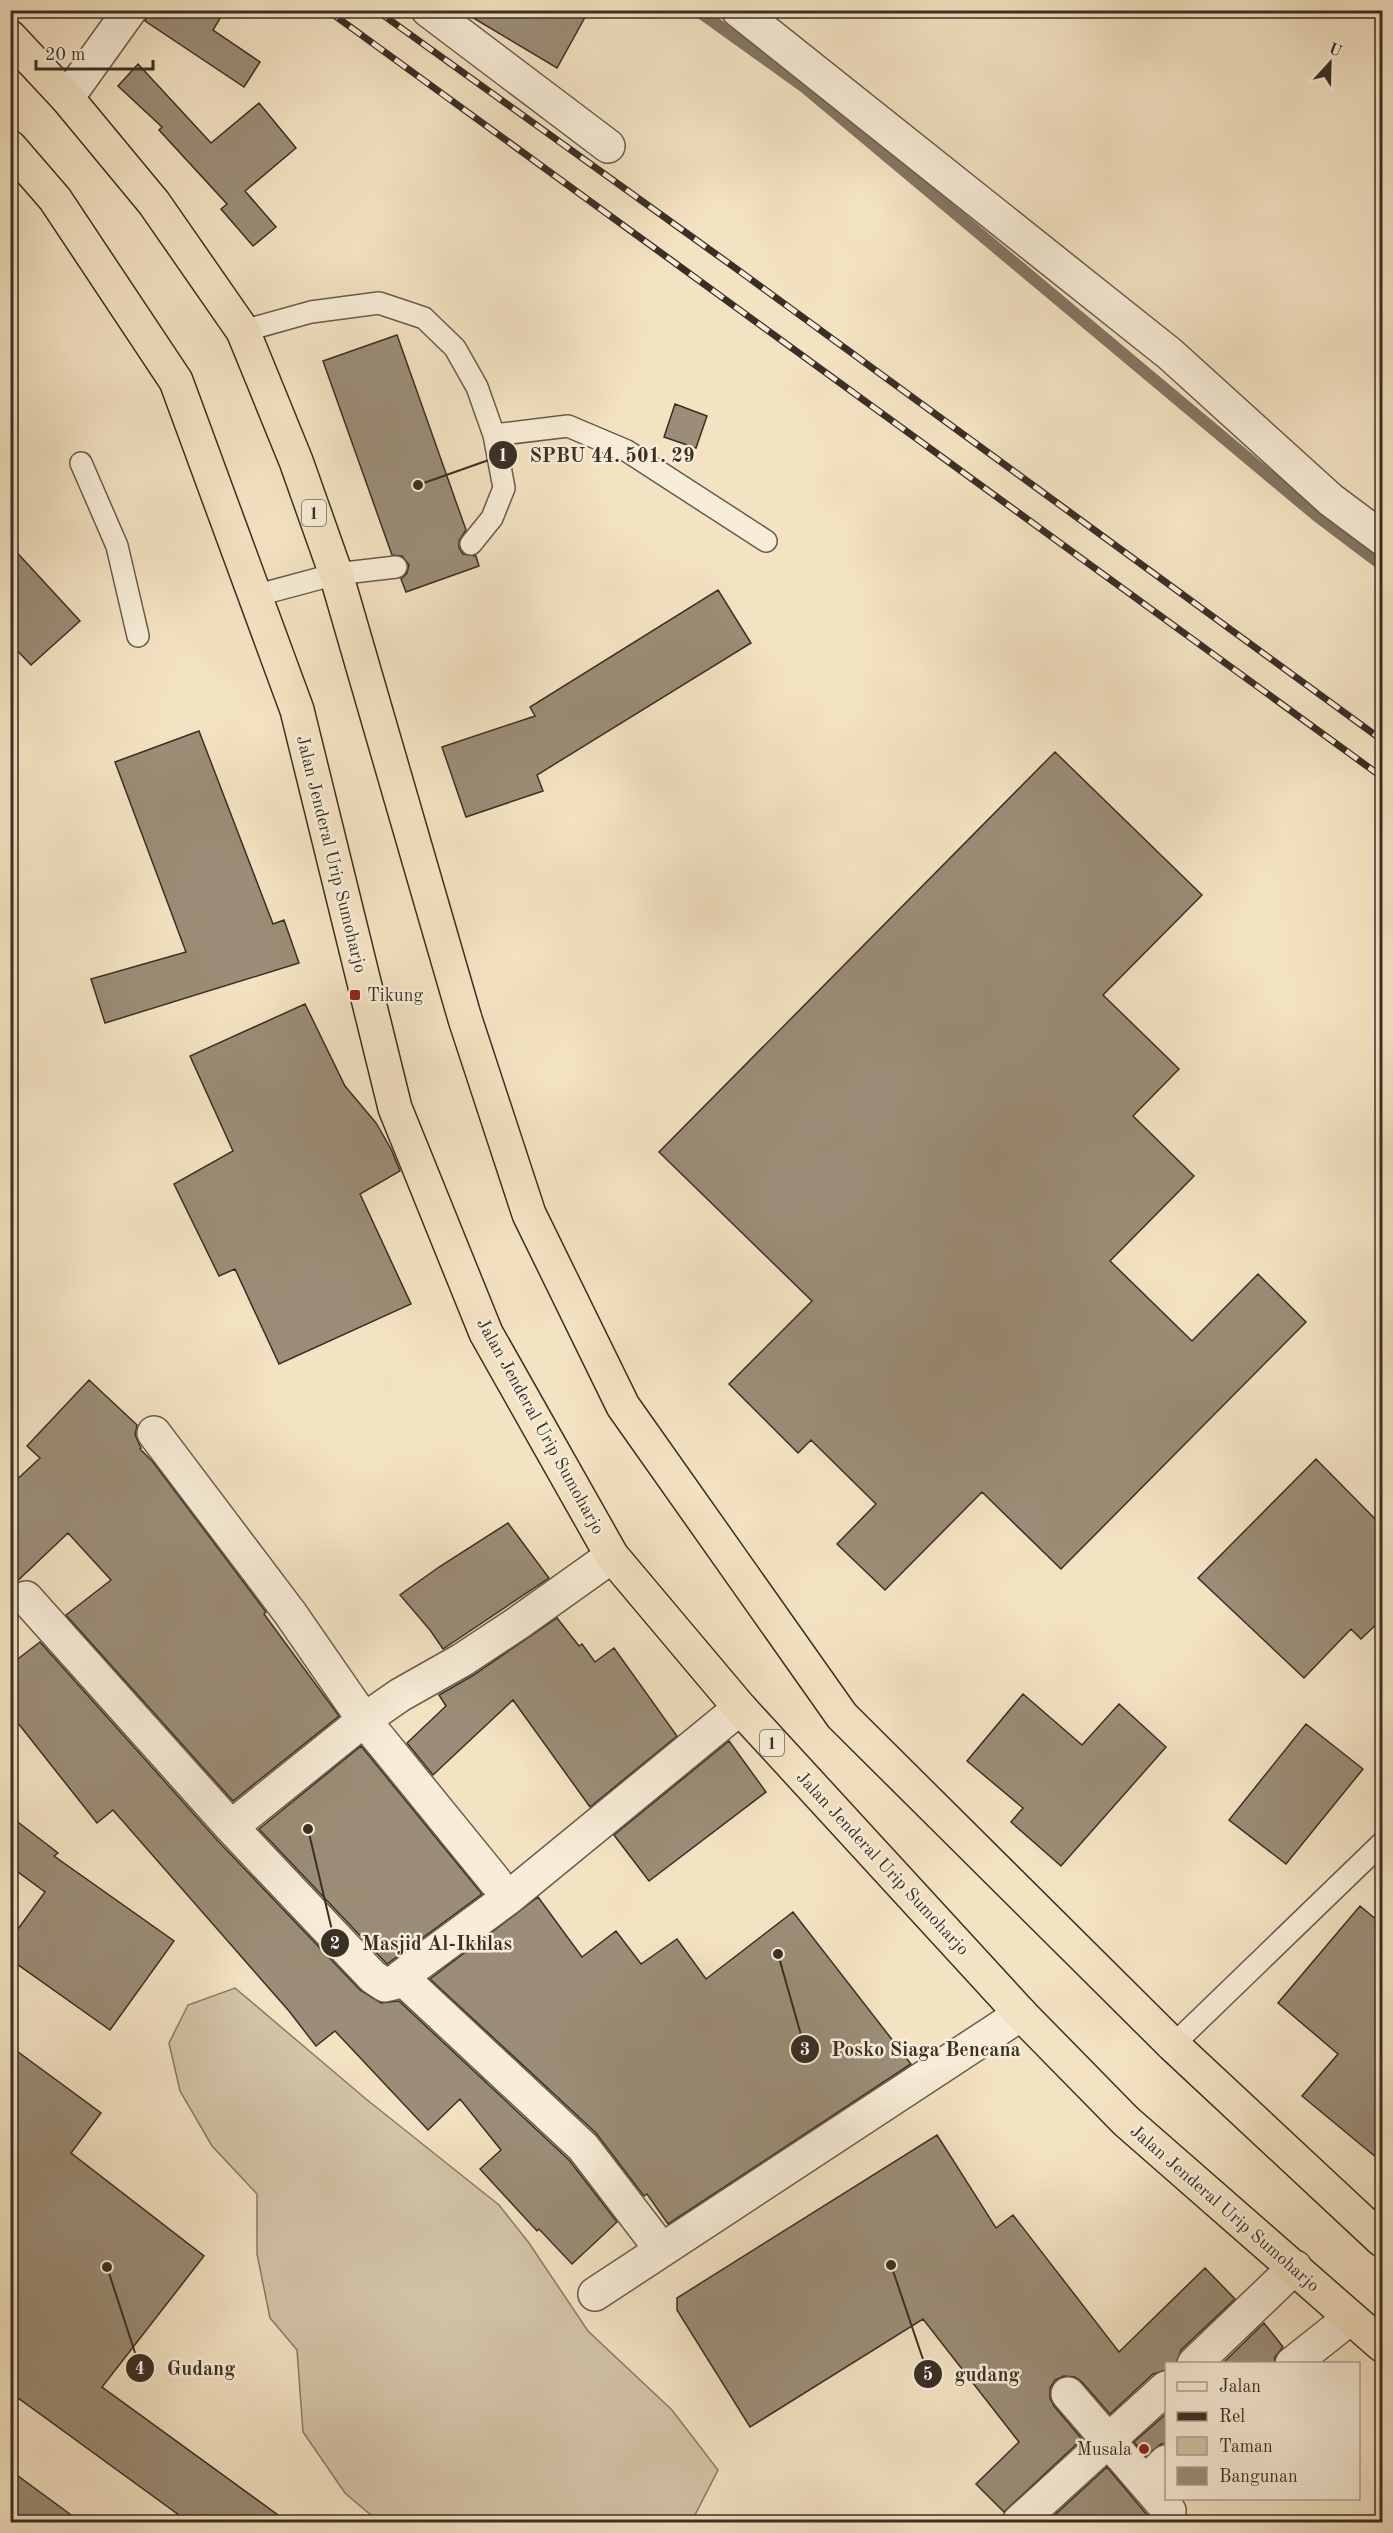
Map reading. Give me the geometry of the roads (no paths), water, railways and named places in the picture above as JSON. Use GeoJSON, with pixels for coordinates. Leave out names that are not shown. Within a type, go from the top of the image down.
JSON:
{"type":"FeatureCollection","features":[{"type":"Feature","properties":{"kind":"highway","name":"1"},"geometry":{"type":"LineString","coordinates":[[10,37],[67,98],[154,203],[243,331],[296,461],[336,574],[465,1018],[529,1214],[623,1406],[842,1716],[1173,2044],[1383,2240]]}},
{"type":"Feature","properties":{"kind":"highway","name":"Jalan Jenderal Urip Sumoharjo"},"geometry":{"type":"LineString","coordinates":[[10,147],[55,199],[176,381],[297,710],[395,1108],[486,1334],[612,1556],[740,1708],[1021,2014],[1126,2121],[1383,2345]]}},
{"type":"Feature","properties":{"kind":"street"},"geometry":{"type":"LineString","coordinates":[[67,98],[130,10]]}},
{"type":"Feature","properties":{"kind":"street"},"geometry":{"type":"LineString","coordinates":[[428,10],[608,146]]}},
{"type":"Feature","properties":{"kind":"street"},"geometry":{"type":"LineString","coordinates":[[738,10],[1170,354],[1331,500],[1383,538]]}},
{"type":"Feature","properties":{"kind":"street"},"geometry":{"type":"LineString","coordinates":[[154,1433],[290,1613],[364,1720],[495,1881]]}},
{"type":"Feature","properties":{"kind":"street"},"geometry":{"type":"LineString","coordinates":[[231,1827],[364,1720],[400,1695],[462,1660],[518,1623],[612,1556]]}},
{"type":"Feature","properties":{"kind":"street"},"geometry":{"type":"LineString","coordinates":[[26,1598],[231,1827],[373,1977],[385,1985],[394,1983],[508,1898],[740,1708]]}},
{"type":"Feature","properties":{"kind":"street"},"geometry":{"type":"LineString","coordinates":[[401,1977],[584,2146],[661,2249]]}},
{"type":"Feature","properties":{"kind":"street"},"geometry":{"type":"LineString","coordinates":[[595,2294],[1021,2014]]}},
{"type":"Feature","properties":{"kind":"street"},"geometry":{"type":"LineString","coordinates":[[1196,2362],[1295,2267]]}},
{"type":"Feature","properties":{"kind":"street"},"geometry":{"type":"LineString","coordinates":[[1295,2362],[1350,2318]]}},
{"type":"Feature","properties":{"kind":"street"},"geometry":{"type":"LineString","coordinates":[[1019,2523],[1165,2390]]}},
{"type":"Feature","properties":{"kind":"street"},"geometry":{"type":"LineString","coordinates":[[1068,2394],[1108,2440],[1156,2472],[1165,2499]]}},
{"type":"Feature","properties":{"kind":"street"},"geometry":{"type":"LineString","coordinates":[[1165,2500],[1169,2511],[1166,2523]]}},
{"type":"Feature","properties":{"kind":"lane"},"geometry":{"type":"LineString","coordinates":[[243,331],[311,312],[379,303],[424,318],[455,348],[477,387],[494,435],[504,488],[492,518],[471,544]]}},
{"type":"Feature","properties":{"kind":"lane"},"geometry":{"type":"LineString","coordinates":[[494,435],[568,426],[627,451],[766,541]]}},
{"type":"Feature","properties":{"kind":"lane"},"geometry":{"type":"LineString","coordinates":[[81,464],[117,546],[138,636]]}},
{"type":"Feature","properties":{"kind":"lane"},"geometry":{"type":"LineString","coordinates":[[254,596],[336,574],[396,567]]}},
{"type":"Feature","properties":{"kind":"lane"},"geometry":{"type":"LineString","coordinates":[[1173,2044],[1383,1843]]}},
{"type":"Feature","properties":{"kind":"waterway"},"geometry":{"type":"LineString","coordinates":[[697,10],[803,86],[1317,516],[1382,565]]}},
{"type":"Feature","properties":{"kind":"railway"},"geometry":{"type":"LineString","coordinates":[[327,10],[1382,777]]}},
{"type":"Feature","properties":{"kind":"railway"},"geometry":{"type":"LineString","coordinates":[[376,10],[738,270],[1382,740]]}},
{"type":"Feature","properties":{"kind":"place","name":"SPBU 44. 501. 29"},"geometry":{"type":"Point","coordinates":[418,485]}},
{"type":"Feature","properties":{"kind":"place","name":"Tikung"},"geometry":{"type":"Point","coordinates":[355,995]}},
{"type":"Feature","properties":{"kind":"place","name":"Masjid Al-Ikhlas"},"geometry":{"type":"Point","coordinates":[308,1829]}},
{"type":"Feature","properties":{"kind":"place","name":"Posko Siaga Bencana"},"geometry":{"type":"Point","coordinates":[778,1954]}},
{"type":"Feature","properties":{"kind":"place","name":"gudang"},"geometry":{"type":"Point","coordinates":[891,2265]}},
{"type":"Feature","properties":{"kind":"place","name":"Gudang"},"geometry":{"type":"Point","coordinates":[107,2267]}},
{"type":"Feature","properties":{"kind":"place","name":"Musala"},"geometry":{"type":"Point","coordinates":[1144,2449]}}]}
